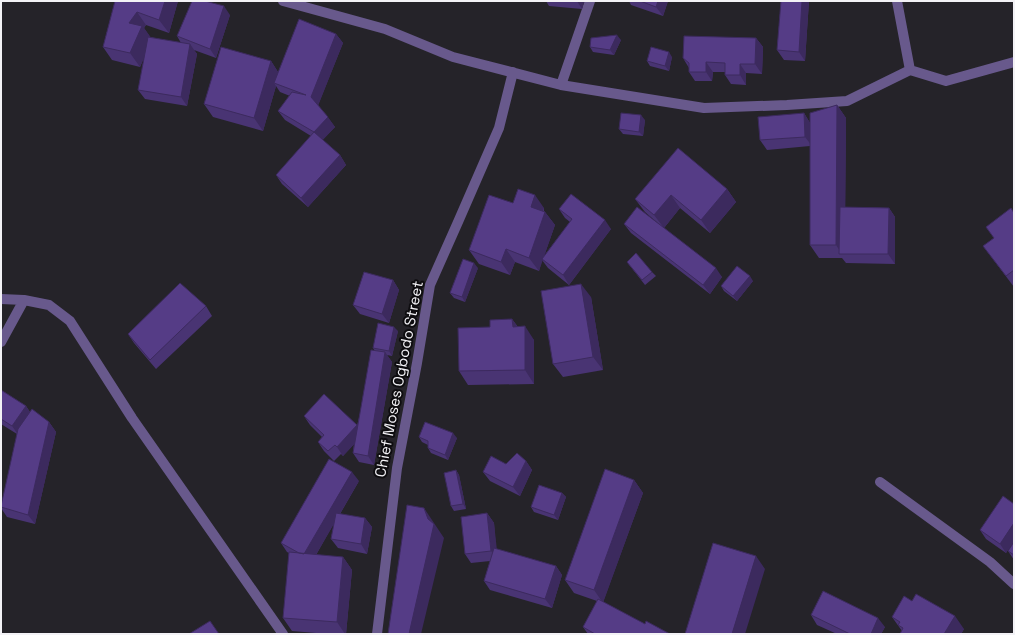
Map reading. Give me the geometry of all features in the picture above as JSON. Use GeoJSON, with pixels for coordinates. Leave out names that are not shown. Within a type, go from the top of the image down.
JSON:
{"type":"FeatureCollection","features":[{"type":"Feature","properties":{"kind":"street"},"geometry":{"type":"LineString","coordinates":[[283,1],[385,30],[453,57],[560,85],[704,108],[848,101],[910,70],[946,81],[1014,62]]}},
{"type":"Feature","properties":{"kind":"street"},"geometry":{"type":"LineString","coordinates":[[560,85],[590,1]]}},
{"type":"Feature","properties":{"kind":"street"},"geometry":{"type":"LineString","coordinates":[[897,1],[910,70]]}},
{"type":"Feature","properties":{"kind":"street","name":"Chief Moses Ogbodo Street"},"geometry":{"type":"LineString","coordinates":[[377,634],[396,468],[417,363],[430,285],[499,128],[513,72]]}},
{"type":"Feature","properties":{"kind":"street"},"geometry":{"type":"LineString","coordinates":[[1,299],[24,300],[49,305],[70,321],[132,418],[283,634]]}},
{"type":"Feature","properties":{"kind":"street"},"geometry":{"type":"LineString","coordinates":[[1,342],[24,300]]}},
{"type":"Feature","properties":{"kind":"street"},"geometry":{"type":"LineString","coordinates":[[880,482],[990,562],[1014,584]]}},
{"type":"Feature","properties":{"kind":"building"},"geometry":{"type":"Polygon","coordinates":[[[115,1],[165,1],[159,20],[137,12],[129,23],[142,26],[130,53],[103,47],[115,1]]]}},
{"type":"Feature","properties":{"kind":"building"},"geometry":{"type":"Polygon","coordinates":[[[192,1],[205,1],[224,6],[210,49],[177,36],[192,1]]]}},
{"type":"Feature","properties":{"kind":"building"},"geometry":{"type":"Polygon","coordinates":[[[640,1],[658,1],[656,7],[640,1]]]}},
{"type":"Feature","properties":{"kind":"building"},"geometry":{"type":"Polygon","coordinates":[[[781,1],[802,1],[799,52],[777,50],[781,1]]]}},
{"type":"Feature","properties":{"kind":"building"},"geometry":{"type":"Polygon","coordinates":[[[299,19],[336,34],[311,97],[328,117],[314,132],[278,111],[292,92],[306,95],[274,83],[299,19]]]}},
{"type":"Feature","properties":{"kind":"building"},"geometry":{"type":"Polygon","coordinates":[[[617,35],[610,50],[590,47],[591,38],[617,35]]]}},
{"type":"Feature","properties":{"kind":"building"},"geometry":{"type":"Polygon","coordinates":[[[684,36],[756,38],[755,64],[740,64],[740,75],[725,75],[725,63],[706,62],[706,72],[689,72],[689,63],[683,58],[684,36]]]}},
{"type":"Feature","properties":{"kind":"building"},"geometry":{"type":"Polygon","coordinates":[[[148,37],[190,44],[181,97],[138,90],[148,37]]]}},
{"type":"Feature","properties":{"kind":"building"},"geometry":{"type":"Polygon","coordinates":[[[221,47],[271,61],[254,118],[204,104],[221,47]]]}},
{"type":"Feature","properties":{"kind":"building"},"geometry":{"type":"Polygon","coordinates":[[[651,47],[669,52],[665,66],[647,61],[651,47]]]}},
{"type":"Feature","properties":{"kind":"building"},"geometry":{"type":"Polygon","coordinates":[[[837,105],[836,245],[810,245],[810,113],[837,105]]]}},
{"type":"Feature","properties":{"kind":"building"},"geometry":{"type":"Polygon","coordinates":[[[621,113],[641,115],[639,132],[619,129],[621,113]]]}},
{"type":"Feature","properties":{"kind":"building"},"geometry":{"type":"Polygon","coordinates":[[[804,113],[805,137],[760,140],[758,117],[804,113]]]}},
{"type":"Feature","properties":{"kind":"building"},"geometry":{"type":"Polygon","coordinates":[[[314,132],[340,155],[301,198],[276,175],[314,132]]]}},
{"type":"Feature","properties":{"kind":"building"},"geometry":{"type":"Polygon","coordinates":[[[678,148],[727,189],[701,220],[671,195],[654,215],[635,199],[678,148]]]}},
{"type":"Feature","properties":{"kind":"building"},"geometry":{"type":"Polygon","coordinates":[[[518,189],[535,195],[531,207],[545,212],[529,258],[506,249],[501,262],[469,250],[489,195],[513,203],[518,189]]]}},
{"type":"Feature","properties":{"kind":"building"},"geometry":{"type":"Polygon","coordinates":[[[571,194],[605,220],[563,275],[542,259],[572,219],[559,209],[571,194]]]}},
{"type":"Feature","properties":{"kind":"building"},"geometry":{"type":"Polygon","coordinates":[[[637,207],[716,268],[703,285],[624,224],[637,207]]]}},
{"type":"Feature","properties":{"kind":"building"},"geometry":{"type":"Polygon","coordinates":[[[840,207],[889,208],[888,254],[839,254],[840,207]]]}},
{"type":"Feature","properties":{"kind":"building"},"geometry":{"type":"Polygon","coordinates":[[[1011,208],[1014,213],[1014,270],[1006,276],[983,246],[994,238],[986,227],[1011,208]]]}},
{"type":"Feature","properties":{"kind":"building"},"geometry":{"type":"Polygon","coordinates":[[[636,253],[652,272],[642,280],[627,262],[636,253]]]}},
{"type":"Feature","properties":{"kind":"building"},"geometry":{"type":"Polygon","coordinates":[[[463,259],[474,263],[462,297],[450,293],[463,259]]]}},
{"type":"Feature","properties":{"kind":"building"},"geometry":{"type":"Polygon","coordinates":[[[737,266],[750,276],[733,296],[721,286],[737,266]]]}},
{"type":"Feature","properties":{"kind":"building"},"geometry":{"type":"Polygon","coordinates":[[[364,272],[393,280],[382,314],[353,305],[364,272]]]}},
{"type":"Feature","properties":{"kind":"building"},"geometry":{"type":"Polygon","coordinates":[[[180,283],[206,306],[150,360],[128,334],[180,283]]]}},
{"type":"Feature","properties":{"kind":"building"},"geometry":{"type":"Polygon","coordinates":[[[581,284],[593,357],[553,364],[541,291],[581,284]]]}},
{"type":"Feature","properties":{"kind":"building"},"geometry":{"type":"Polygon","coordinates":[[[512,319],[513,327],[525,326],[525,370],[459,371],[458,328],[490,327],[490,320],[512,319]]]}},
{"type":"Feature","properties":{"kind":"building"},"geometry":{"type":"Polygon","coordinates":[[[378,323],[394,327],[389,351],[373,348],[378,323]]]}},
{"type":"Feature","properties":{"kind":"building"},"geometry":{"type":"Polygon","coordinates":[[[371,350],[385,352],[368,456],[353,453],[371,350]]]}},
{"type":"Feature","properties":{"kind":"building"},"geometry":{"type":"Polygon","coordinates":[[[1,390],[26,406],[12,426],[1,419],[1,390]]]}},
{"type":"Feature","properties":{"kind":"building"},"geometry":{"type":"Polygon","coordinates":[[[324,394],[357,425],[337,447],[335,445],[328,451],[318,442],[324,435],[304,416],[324,394]]]}},
{"type":"Feature","properties":{"kind":"building"},"geometry":{"type":"Polygon","coordinates":[[[32,409],[49,422],[28,515],[1,506],[18,429],[32,409]]]}},
{"type":"Feature","properties":{"kind":"building"},"geometry":{"type":"Polygon","coordinates":[[[425,422],[453,433],[445,455],[428,448],[428,441],[419,437],[425,422]]]}},
{"type":"Feature","properties":{"kind":"building"},"geometry":{"type":"Polygon","coordinates":[[[517,453],[526,461],[513,487],[483,472],[491,456],[506,464],[517,453]]]}},
{"type":"Feature","properties":{"kind":"building"},"geometry":{"type":"Polygon","coordinates":[[[329,459],[352,472],[304,554],[299,553],[281,543],[329,459]]]}},
{"type":"Feature","properties":{"kind":"building"},"geometry":{"type":"Polygon","coordinates":[[[605,469],[634,480],[594,590],[565,580],[605,469]]]}},
{"type":"Feature","properties":{"kind":"building"},"geometry":{"type":"Polygon","coordinates":[[[456,470],[463,504],[451,506],[444,473],[456,470]]]}},
{"type":"Feature","properties":{"kind":"building"},"geometry":{"type":"Polygon","coordinates":[[[539,485],[562,493],[554,515],[531,507],[539,485]]]}},
{"type":"Feature","properties":{"kind":"building"},"geometry":{"type":"Polygon","coordinates":[[[1003,496],[1014,504],[1014,523],[1000,544],[980,530],[1003,496]]]}},
{"type":"Feature","properties":{"kind":"building"},"geometry":{"type":"Polygon","coordinates":[[[407,505],[424,508],[428,519],[434,524],[409,634],[388,634],[407,505]]]}},
{"type":"Feature","properties":{"kind":"building"},"geometry":{"type":"Polygon","coordinates":[[[336,513],[365,518],[361,544],[331,539],[336,513]]]}},
{"type":"Feature","properties":{"kind":"building"},"geometry":{"type":"Polygon","coordinates":[[[487,513],[491,551],[465,554],[461,517],[487,513]]]}},
{"type":"Feature","properties":{"kind":"building"},"geometry":{"type":"Polygon","coordinates":[[[1014,542],[1014,555],[1008,551],[1014,542]]]}},
{"type":"Feature","properties":{"kind":"building"},"geometry":{"type":"Polygon","coordinates":[[[713,543],[756,556],[732,634],[685,634],[713,543]]]}},
{"type":"Feature","properties":{"kind":"building"},"geometry":{"type":"Polygon","coordinates":[[[494,548],[556,566],[545,599],[484,581],[494,548]]]}},
{"type":"Feature","properties":{"kind":"building"},"geometry":{"type":"Polygon","coordinates":[[[289,552],[343,557],[337,622],[283,618],[289,552]]]}},
{"type":"Feature","properties":{"kind":"building"},"geometry":{"type":"Polygon","coordinates":[[[823,591],[878,618],[871,634],[850,634],[811,615],[823,591]]]}},
{"type":"Feature","properties":{"kind":"building"},"geometry":{"type":"Polygon","coordinates":[[[916,594],[955,616],[944,634],[900,634],[903,628],[898,625],[900,622],[892,617],[904,596],[912,601],[916,594]]]}},
{"type":"Feature","properties":{"kind":"building"},"geometry":{"type":"Polygon","coordinates":[[[598,599],[645,624],[646,621],[670,634],[595,634],[583,627],[598,599]]]}},
{"type":"Feature","properties":{"kind":"building"},"geometry":{"type":"Polygon","coordinates":[[[210,621],[219,634],[189,634],[210,621]]]}}]}
